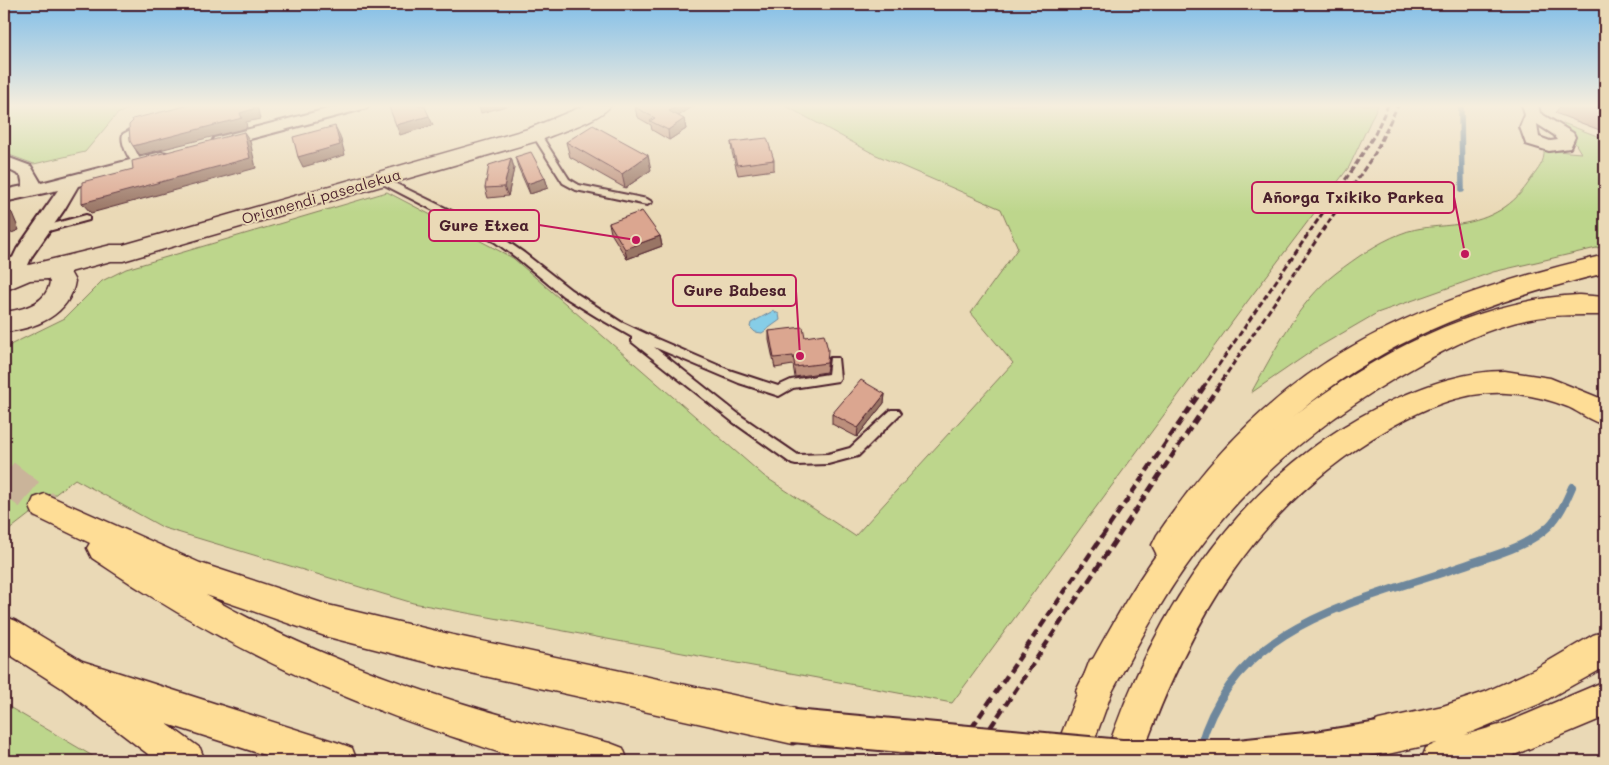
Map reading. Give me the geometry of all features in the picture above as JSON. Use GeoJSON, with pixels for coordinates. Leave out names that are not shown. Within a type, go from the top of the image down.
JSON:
{"type":"FeatureCollection","features":[{"type":"Feature","properties":{"kind":"main road"},"geometry":{"type":"LineString","coordinates":[[1069,761],[1094,691],[1119,633],[1145,582],[1173,537],[1202,496],[1232,460],[1295,399],[1366,350],[1402,330],[1441,313],[1522,285],[1605,264]]}},
{"type":"Feature","properties":{"kind":"main road"},"geometry":{"type":"LineString","coordinates":[[1094,691],[1153,587],[1184,543],[1247,472],[1280,441],[1314,415],[1384,370],[1440,341],[1502,315],[1540,306],[1605,306]]}},
{"type":"Feature","properties":{"kind":"main road"},"geometry":{"type":"LineString","coordinates":[[1122,761],[1138,716],[1177,630],[1207,581],[1239,536],[1278,495],[1315,463],[1353,435],[1396,410],[1445,390],[1488,382],[1512,382],[1539,386],[1578,399],[1605,414]]}},
{"type":"Feature","properties":{"kind":"main road"},"geometry":{"type":"LineString","coordinates":[[610,761],[503,733],[409,704],[250,638],[188,604],[130,567],[45,507],[194,576],[328,621],[453,652],[793,726],[978,761]]}},
{"type":"Feature","properties":{"kind":"main road"},"geometry":{"type":"LineString","coordinates":[[4,632],[74,676],[187,761]]}},
{"type":"Feature","properties":{"kind":"main road"},"geometry":{"type":"LineString","coordinates":[[793,726],[1121,756],[1239,756],[1316,748],[1379,738],[1443,724],[1486,709],[1542,683],[1605,646]]}},
{"type":"Feature","properties":{"kind":"main road"},"geometry":{"type":"LineString","coordinates":[[74,676],[339,761]]}},
{"type":"Feature","properties":{"kind":"main road"},"geometry":{"type":"LineString","coordinates":[[1439,761],[1507,741],[1605,699]]}},
{"type":"Feature","properties":{"kind":"street"},"geometry":{"type":"LineString","coordinates":[[204,146],[224,141]]}},
{"type":"Feature","properties":{"kind":"street","name":"Oriamendi pasealekua"},"geometry":{"type":"LineString","coordinates":[[10,323],[50,305],[61,292],[86,274],[123,253],[513,141]]}},
{"type":"Feature","properties":{"kind":"street"},"geometry":{"type":"LineString","coordinates":[[1534,141],[1549,146],[1564,144],[1565,141]]}},
{"type":"Feature","properties":{"kind":"street"},"geometry":{"type":"LineString","coordinates":[[4,196],[70,182],[175,153]]}},
{"type":"Feature","properties":{"kind":"street"},"geometry":{"type":"LineString","coordinates":[[4,161],[29,172],[32,178],[32,189]]}},
{"type":"Feature","properties":{"kind":"street"},"geometry":{"type":"LineString","coordinates":[[61,292],[63,281],[56,272],[17,270],[66,194],[70,182]]}},
{"type":"Feature","properties":{"kind":"street","name":"Oriamendi pasealekua"},"geometry":{"type":"LineString","coordinates":[[17,270],[111,253],[123,253]]}},
{"type":"Feature","properties":{"kind":"lane"},"geometry":{"type":"LineString","coordinates":[[126,141],[137,163]]}},
{"type":"Feature","properties":{"kind":"lane"},"geometry":{"type":"LineString","coordinates":[[540,141],[566,181],[576,187],[647,202]]}},
{"type":"Feature","properties":{"kind":"lane"},"geometry":{"type":"LineString","coordinates":[[380,179],[485,232],[515,250],[567,293],[614,322],[675,353],[760,387],[779,391],[791,384],[834,378],[834,361]]}},
{"type":"Feature","properties":{"kind":"lane"},"geometry":{"type":"LineString","coordinates":[[42,230],[86,218]]}},
{"type":"Feature","properties":{"kind":"lane"},"geometry":{"type":"LineString","coordinates":[[614,322],[737,419],[796,460],[828,458],[854,452],[895,413]]}},
{"type":"Feature","properties":{"kind":"green space"},"geometry":{"type":"Polygon","coordinates":[[[4,141],[95,141],[85,152],[34,164],[4,153],[4,141]]]}},
{"type":"Feature","properties":{"kind":"green space"},"geometry":{"type":"Polygon","coordinates":[[[850,141],[1361,141],[1349,167],[1247,302],[952,703],[413,603],[164,528],[75,479],[4,534],[4,351],[12,344],[65,318],[102,281],[126,269],[387,192],[513,258],[764,476],[855,536],[1013,363],[971,313],[1018,248],[1001,209],[874,154],[850,141]]]}},
{"type":"Feature","properties":{"kind":"green space"},"geometry":{"type":"Polygon","coordinates":[[[1574,141],[1605,141],[1605,246],[1493,272],[1377,313],[1315,349],[1251,393],[1298,313],[1322,285],[1359,256],[1407,231],[1471,222],[1492,215],[1517,197],[1540,165],[1544,150],[1581,153],[1574,141]]]}},
{"type":"Feature","properties":{"kind":"green space"},"geometry":{"type":"Polygon","coordinates":[[[4,704],[101,761],[4,761],[4,704]]]}},
{"type":"Feature","properties":{"kind":"water"},"geometry":{"type":"Polygon","coordinates":[[[773,311],[779,314],[780,320],[762,333],[755,332],[750,327],[751,323],[773,311]]]}},
{"type":"Feature","properties":{"kind":"building"},"geometry":{"type":"Polygon","coordinates":[[[130,141],[154,141],[133,146],[130,141]]]}},
{"type":"Feature","properties":{"kind":"building"},"geometry":{"type":"Polygon","coordinates":[[[210,141],[246,141],[250,158],[82,203],[82,182],[133,169],[132,161],[210,141]]]}},
{"type":"Feature","properties":{"kind":"building"},"geometry":{"type":"Polygon","coordinates":[[[294,141],[339,141],[340,145],[298,157],[294,141]]]}},
{"type":"Feature","properties":{"kind":"building"},"geometry":{"type":"Polygon","coordinates":[[[622,141],[648,155],[622,174],[566,142],[622,141]]]}},
{"type":"Feature","properties":{"kind":"building"},"geometry":{"type":"Polygon","coordinates":[[[768,141],[774,160],[737,165],[731,142],[768,141]]]}},
{"type":"Feature","properties":{"kind":"building"},"geometry":{"type":"Polygon","coordinates":[[[531,152],[545,178],[527,184],[515,157],[531,152]]]}},
{"type":"Feature","properties":{"kind":"building"},"geometry":{"type":"Polygon","coordinates":[[[511,158],[504,187],[485,188],[489,165],[511,158]]]}},
{"type":"Feature","properties":{"kind":"building"},"geometry":{"type":"Polygon","coordinates":[[[642,211],[660,236],[625,249],[609,223],[642,211]]]}},
{"type":"Feature","properties":{"kind":"building"},"geometry":{"type":"Polygon","coordinates":[[[803,327],[805,337],[824,334],[828,350],[827,363],[795,367],[793,356],[774,358],[769,331],[803,327]]]}},
{"type":"Feature","properties":{"kind":"building"},"geometry":{"type":"Polygon","coordinates":[[[861,380],[885,394],[858,428],[832,414],[861,380]]]}},
{"type":"Feature","properties":{"kind":"waterway"},"geometry":{"type":"LineString","coordinates":[[1461,141],[1462,190]]}},
{"type":"Feature","properties":{"kind":"waterway"},"geometry":{"type":"LineString","coordinates":[[1200,747],[1218,704],[1242,670],[1273,643],[1308,622],[1347,605],[1512,549],[1532,539],[1553,522],[1572,487]]}},
{"type":"Feature","properties":{"kind":"tunnel"},"geometry":{"type":"LineString","coordinates":[[4,475],[45,507]]}},
{"type":"Feature","properties":{"kind":"railway"},"geometry":{"type":"LineString","coordinates":[[1203,388],[1371,141]]}},
{"type":"Feature","properties":{"kind":"railway"},"geometry":{"type":"LineString","coordinates":[[1217,388],[1375,153],[1381,141]]}},
{"type":"Feature","properties":{"kind":"railway"},"geometry":{"type":"LineString","coordinates":[[949,761],[1204,387]]}},
{"type":"Feature","properties":{"kind":"railway"},"geometry":{"type":"LineString","coordinates":[[968,761],[1218,387]]}},
{"type":"Feature","properties":{"kind":"place","name":"Gure Etxea"},"geometry":{"type":"Point","coordinates":[636,240]}},
{"type":"Feature","properties":{"kind":"place","name":"Añorga Txikiko Parkea"},"geometry":{"type":"Point","coordinates":[1465,254]}},
{"type":"Feature","properties":{"kind":"place","name":"Gure Babesa"},"geometry":{"type":"Point","coordinates":[800,356]}}]}
